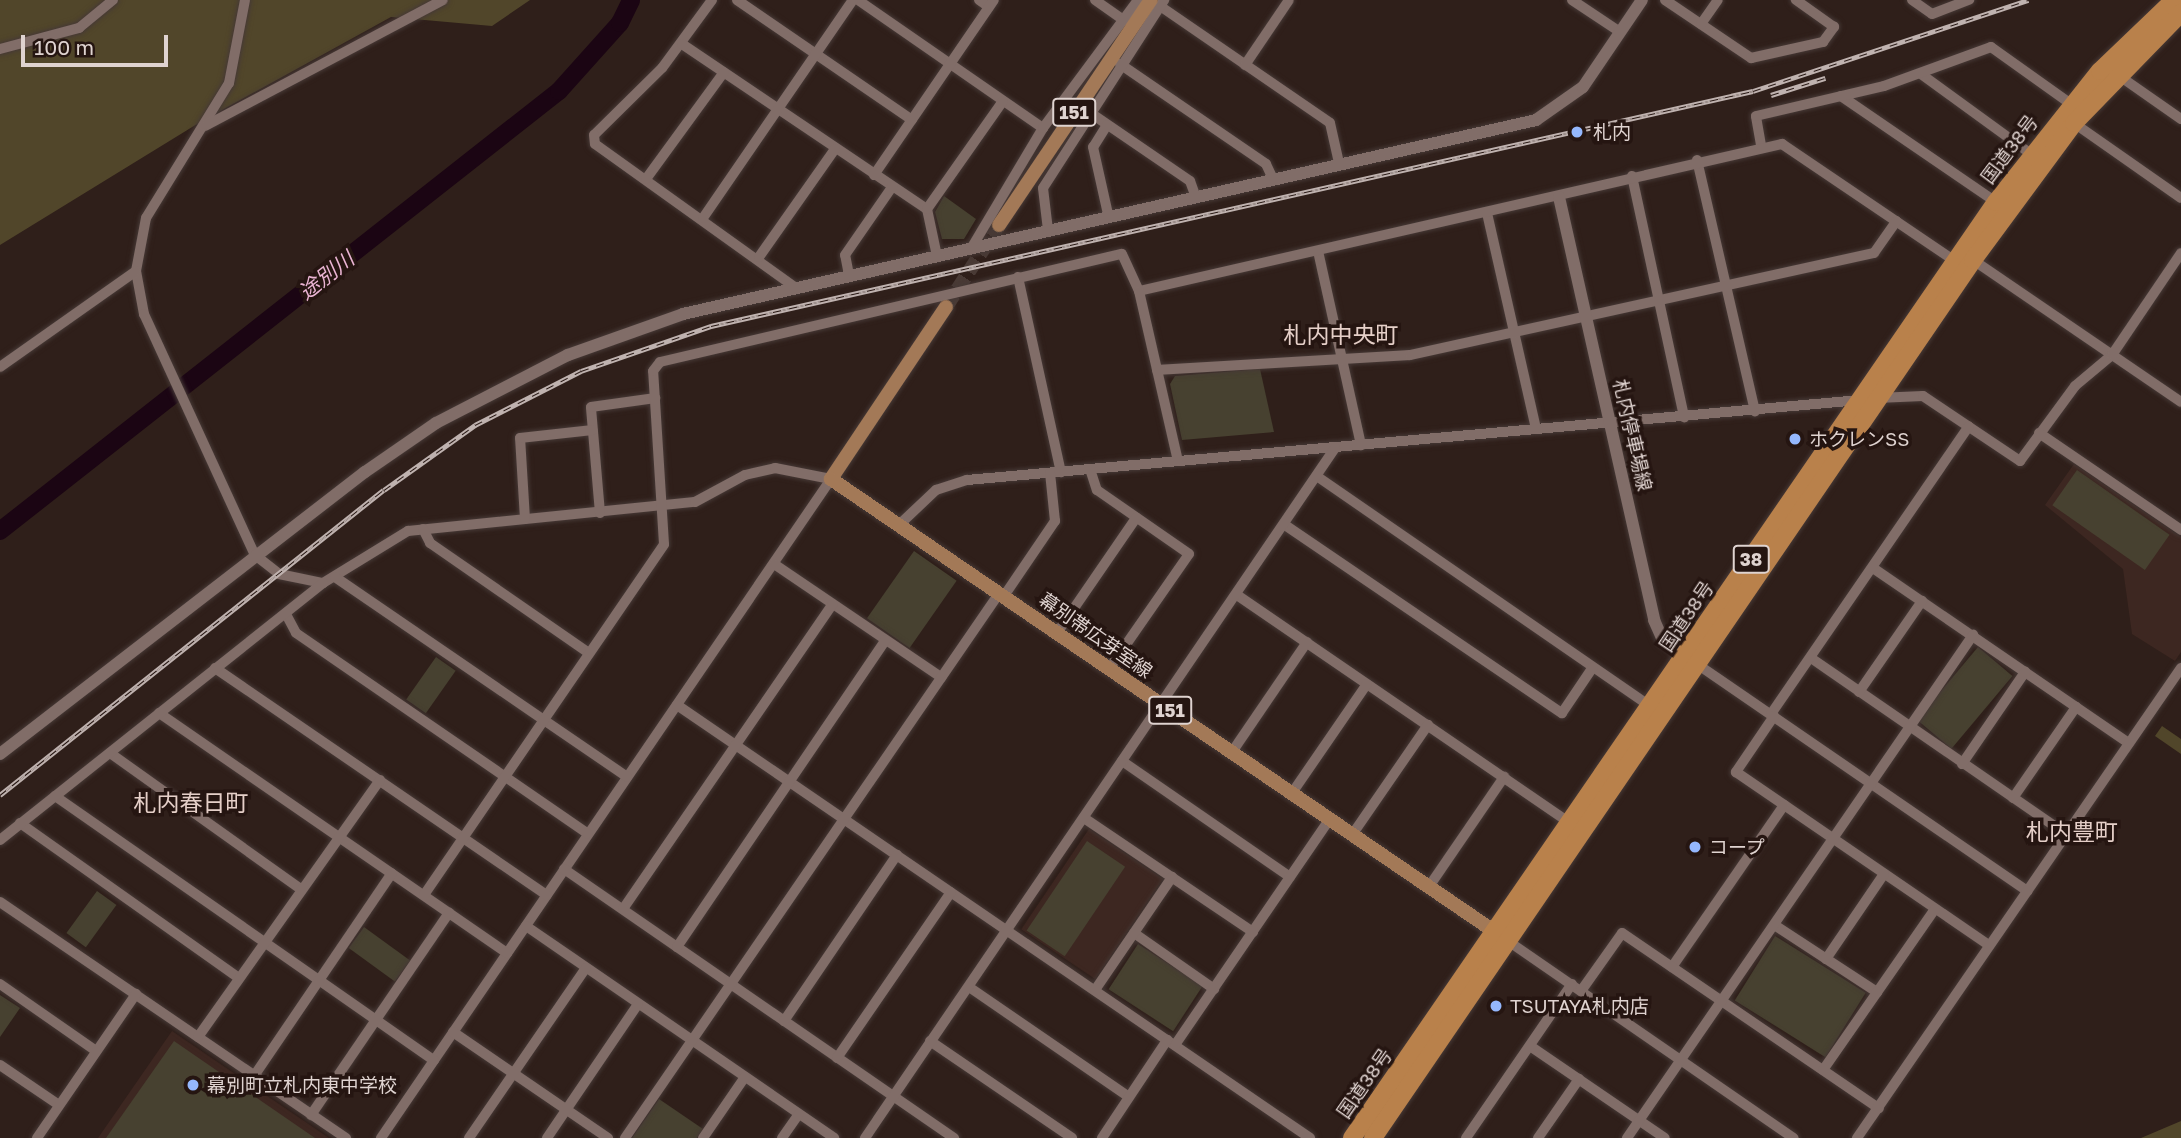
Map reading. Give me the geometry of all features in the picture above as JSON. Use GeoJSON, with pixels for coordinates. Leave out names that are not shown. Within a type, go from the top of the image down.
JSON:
{"type":"FeatureCollection","features":[{"type":"Feature","properties":{"kind":"highway","name":"国道38号"},"geometry":{"type":"LineString","coordinates":[[1690,660],[1879,398],[1964,260],[1996,202],[2031,154],[2174,0]]}},
{"type":"Feature","properties":{"kind":"highway","name":"国道38号"},"geometry":{"type":"LineString","coordinates":[[1352,1138],[1501,936],[1690,660],[1859,400],[2069,114],[2117,75],[2181,13]]}},
{"type":"Feature","properties":{"kind":"highway","name":"国道38号"},"geometry":{"type":"LineString","coordinates":[[1373,1138],[1501,936],[1569,822],[1656,710]]}},
{"type":"Feature","properties":{"kind":"main road","name":"151"},"geometry":{"type":"LineString","coordinates":[[999,226],[1158,2]]}},
{"type":"Feature","properties":{"kind":"main road"},"geometry":{"type":"LineString","coordinates":[[831,479],[947,307]]}},
{"type":"Feature","properties":{"kind":"main road","name":"幕別帯広芽室線"},"geometry":{"type":"LineString","coordinates":[[831,479],[1501,936]]}},
{"type":"Feature","properties":{"kind":"street"},"geometry":{"type":"LineString","coordinates":[[0,49],[79,28],[113,0]]}},
{"type":"Feature","properties":{"kind":"street"},"geometry":{"type":"LineString","coordinates":[[245,0],[229,83],[146,218],[136,271],[158,344],[255,555],[279,574],[323,583]]}},
{"type":"Feature","properties":{"kind":"street"},"geometry":{"type":"LineString","coordinates":[[205,126],[443,0]]}},
{"type":"Feature","properties":{"kind":"street"},"geometry":{"type":"LineString","coordinates":[[712,0],[682,44],[594,135],[595,144],[759,257],[795,287]]}},
{"type":"Feature","properties":{"kind":"street"},"geometry":{"type":"LineString","coordinates":[[737,0],[912,120]]}},
{"type":"Feature","properties":{"kind":"street"},"geometry":{"type":"LineString","coordinates":[[703,218],[855,0],[1043,128]]}},
{"type":"Feature","properties":{"kind":"street"},"geometry":{"type":"LineString","coordinates":[[874,176],[991,4],[979,0]]}},
{"type":"Feature","properties":{"kind":"street"},"geometry":{"type":"LineString","coordinates":[[1095,0],[1124,20]]}},
{"type":"Feature","properties":{"kind":"street"},"geometry":{"type":"LineString","coordinates":[[972,247],[1043,128],[1138,0]]}},
{"type":"Feature","properties":{"kind":"street"},"geometry":{"type":"LineString","coordinates":[[1245,65],[1289,0]]}},
{"type":"Feature","properties":{"kind":"street"},"geometry":{"type":"LineString","coordinates":[[1572,0],[1620,32]]}},
{"type":"Feature","properties":{"kind":"street"},"geometry":{"type":"LineString","coordinates":[[0,754],[255,555],[436,423],[500,387],[624,333],[795,287],[1272,177],[1536,120],[1583,87],[1642,0]]}},
{"type":"Feature","properties":{"kind":"street"},"geometry":{"type":"LineString","coordinates":[[1665,0],[1751,58],[1824,42],[1835,27],[1797,0]]}},
{"type":"Feature","properties":{"kind":"street"},"geometry":{"type":"LineString","coordinates":[[1701,24],[1718,0]]}},
{"type":"Feature","properties":{"kind":"street"},"geometry":{"type":"LineString","coordinates":[[1912,0],[1932,13],[1969,0]]}},
{"type":"Feature","properties":{"kind":"street"},"geometry":{"type":"LineString","coordinates":[[1048,230],[1043,188],[1092,114],[1158,2],[1330,123],[1339,163]]}},
{"type":"Feature","properties":{"kind":"street"},"geometry":{"type":"LineString","coordinates":[[682,44],[874,176],[927,209],[937,256]]}},
{"type":"Feature","properties":{"kind":"street"},"geometry":{"type":"LineString","coordinates":[[1761,145],[1756,116],[1921,74],[1991,47],[2069,114],[2181,198]]}},
{"type":"Feature","properties":{"kind":"street"},"geometry":{"type":"LineString","coordinates":[[1120,64],[1266,164],[1272,177]]}},
{"type":"Feature","properties":{"kind":"street"},"geometry":{"type":"LineString","coordinates":[[646,178],[724,72]]}},
{"type":"Feature","properties":{"kind":"street"},"geometry":{"type":"LineString","coordinates":[[1921,74],[2031,154]]}},
{"type":"Feature","properties":{"kind":"street"},"geometry":{"type":"LineString","coordinates":[[2117,75],[2181,119]]}},
{"type":"Feature","properties":{"kind":"street"},"geometry":{"type":"LineString","coordinates":[[1841,96],[1996,202]]}},
{"type":"Feature","properties":{"kind":"street"},"geometry":{"type":"LineString","coordinates":[[927,209],[1003,100]]}},
{"type":"Feature","properties":{"kind":"street"},"geometry":{"type":"LineString","coordinates":[[1092,114],[1190,181],[1195,195]]}},
{"type":"Feature","properties":{"kind":"street"},"geometry":{"type":"LineString","coordinates":[[1107,125],[1093,147],[1108,214]]}},
{"type":"Feature","properties":{"kind":"street"},"geometry":{"type":"LineString","coordinates":[[1139,291],[1559,197],[1632,176],[1761,145],[1782,144],[1896,221],[1964,260],[2181,402]]}},
{"type":"Feature","properties":{"kind":"street"},"geometry":{"type":"LineString","coordinates":[[759,257],[835,149]]}},
{"type":"Feature","properties":{"kind":"street"},"geometry":{"type":"LineString","coordinates":[[1697,160],[1723,284],[1755,411]]}},
{"type":"Feature","properties":{"kind":"street"},"geometry":{"type":"LineString","coordinates":[[1632,176],[1684,417]]}},
{"type":"Feature","properties":{"kind":"street"},"geometry":{"type":"LineString","coordinates":[[849,275],[845,255],[892,187]]}},
{"type":"Feature","properties":{"kind":"street","name":"札内停車場線"},"geometry":{"type":"LineString","coordinates":[[1559,197],[1654,620],[1663,640],[1690,660]]}},
{"type":"Feature","properties":{"kind":"street"},"geometry":{"type":"LineString","coordinates":[[1487,213],[1536,429]]}},
{"type":"Feature","properties":{"kind":"street"},"geometry":{"type":"LineString","coordinates":[[1157,370],[1340,355],[1410,355],[1723,284],[1874,253],[1896,221]]}},
{"type":"Feature","properties":{"kind":"street"},"geometry":{"type":"LineString","coordinates":[[1318,251],[1361,445]]}},
{"type":"Feature","properties":{"kind":"street"},"geometry":{"type":"LineString","coordinates":[[900,524],[919,501],[950,484],[1056,472],[1879,398],[1923,396],[2020,461],[2075,386],[2112,355],[2181,253]]}},
{"type":"Feature","properties":{"kind":"street"},"geometry":{"type":"LineString","coordinates":[[424,895],[664,544],[665,507],[653,371],[660,362],[1122,254],[1139,291],[1178,461]]}},
{"type":"Feature","properties":{"kind":"street"},"geometry":{"type":"LineString","coordinates":[[2170,269],[2181,276]]}},
{"type":"Feature","properties":{"kind":"street"},"geometry":{"type":"LineString","coordinates":[[0,367],[136,271]]}},
{"type":"Feature","properties":{"kind":"street"},"geometry":{"type":"LineString","coordinates":[[625,1138],[941,677],[1055,521],[1056,472],[1018,277]]}},
{"type":"Feature","properties":{"kind":"street"},"geometry":{"type":"LineString","coordinates":[[600,513],[592,407],[655,398]]}},
{"type":"Feature","properties":{"kind":"street"},"geometry":{"type":"LineString","coordinates":[[1969,426],[1736,772],[1989,945]]}},
{"type":"Feature","properties":{"kind":"street"},"geometry":{"type":"LineString","coordinates":[[525,520],[520,438],[593,430]]}},
{"type":"Feature","properties":{"kind":"street"},"geometry":{"type":"LineString","coordinates":[[2039,433],[2181,530]]}},
{"type":"Feature","properties":{"kind":"street"},"geometry":{"type":"LineString","coordinates":[[865,1138],[1318,477],[1335,448]]}},
{"type":"Feature","properties":{"kind":"street"},"geometry":{"type":"LineString","coordinates":[[0,840],[215,668],[287,616],[323,583],[376,545],[423,529],[665,507],[706,498],[745,475],[775,468],[831,479],[381,1138]]}},
{"type":"Feature","properties":{"kind":"street"},"geometry":{"type":"LineString","coordinates":[[1090,469],[1097,490],[1189,554],[1109,669]]}},
{"type":"Feature","properties":{"kind":"street"},"geometry":{"type":"LineString","coordinates":[[1318,477],[1656,710]]}},
{"type":"Feature","properties":{"kind":"street"},"geometry":{"type":"LineString","coordinates":[[1057,633],[1136,518]]}},
{"type":"Feature","properties":{"kind":"street"},"geometry":{"type":"LineString","coordinates":[[1285,525],[1562,713],[1594,667]]}},
{"type":"Feature","properties":{"kind":"street"},"geometry":{"type":"LineString","coordinates":[[423,529],[430,543],[589,653]]}},
{"type":"Feature","properties":{"kind":"street"},"geometry":{"type":"LineString","coordinates":[[774,564],[941,677]]}},
{"type":"Feature","properties":{"kind":"street"},"geometry":{"type":"LineString","coordinates":[[1873,568],[2129,743]]}},
{"type":"Feature","properties":{"kind":"street"},"geometry":{"type":"LineString","coordinates":[[335,576],[627,778]]}},
{"type":"Feature","properties":{"kind":"street"},"geometry":{"type":"LineString","coordinates":[[1237,595],[1569,822]]}},
{"type":"Feature","properties":{"kind":"street"},"geometry":{"type":"LineString","coordinates":[[1859,692],[1922,601]]}},
{"type":"Feature","properties":{"kind":"street"},"geometry":{"type":"LineString","coordinates":[[623,909],[833,604]]}},
{"type":"Feature","properties":{"kind":"street"},"geometry":{"type":"LineString","coordinates":[[287,616],[296,632],[588,834]]}},
{"type":"Feature","properties":{"kind":"street"},"geometry":{"type":"LineString","coordinates":[[1627,1138],[1683,1062],[1973,635]]}},
{"type":"Feature","properties":{"kind":"street"},"geometry":{"type":"LineString","coordinates":[[677,947],[886,640]]}},
{"type":"Feature","properties":{"kind":"street"},"geometry":{"type":"LineString","coordinates":[[1232,752],[1307,642]]}},
{"type":"Feature","properties":{"kind":"street"},"geometry":{"type":"LineString","coordinates":[[1811,658],[2066,834]]}},
{"type":"Feature","properties":{"kind":"street"},"geometry":{"type":"LineString","coordinates":[[1690,660],[2027,891]]}},
{"type":"Feature","properties":{"kind":"street"},"geometry":{"type":"LineString","coordinates":[[215,668],[547,895]]}},
{"type":"Feature","properties":{"kind":"street"},"geometry":{"type":"LineString","coordinates":[[1857,1138],[2181,668]]}},
{"type":"Feature","properties":{"kind":"street"},"geometry":{"type":"LineString","coordinates":[[1962,764],[2025,672]]}},
{"type":"Feature","properties":{"kind":"street"},"geometry":{"type":"LineString","coordinates":[[1292,793],[1367,684]]}},
{"type":"Feature","properties":{"kind":"street"},"geometry":{"type":"LineString","coordinates":[[677,705],[1310,1138]]}},
{"type":"Feature","properties":{"kind":"street"},"geometry":{"type":"LineString","coordinates":[[2013,798],[2076,707]]}},
{"type":"Feature","properties":{"kind":"street"},"geometry":{"type":"LineString","coordinates":[[159,713],[507,953]]}},
{"type":"Feature","properties":{"kind":"street"},"geometry":{"type":"LineString","coordinates":[[1352,835],[1428,725]]}},
{"type":"Feature","properties":{"kind":"street"},"geometry":{"type":"LineString","coordinates":[[110,753],[302,888]]}},
{"type":"Feature","properties":{"kind":"street"},"geometry":{"type":"LineString","coordinates":[[1122,761],[1290,877]]}},
{"type":"Feature","properties":{"kind":"street"},"geometry":{"type":"LineString","coordinates":[[1428,888],[1504,777]]}},
{"type":"Feature","properties":{"kind":"street"},"geometry":{"type":"LineString","coordinates":[[198,1037],[380,780]]}},
{"type":"Feature","properties":{"kind":"street"},"geometry":{"type":"LineString","coordinates":[[55,796],[433,1060]]}},
{"type":"Feature","properties":{"kind":"street"},"geometry":{"type":"LineString","coordinates":[[1672,967],[1783,805]]}},
{"type":"Feature","properties":{"kind":"street"},"geometry":{"type":"LineString","coordinates":[[1084,818],[1253,932]]}},
{"type":"Feature","properties":{"kind":"street"},"geometry":{"type":"LineString","coordinates":[[1102,1138],[1129,1097],[1214,989],[1330,819]]}},
{"type":"Feature","properties":{"kind":"street"},"geometry":{"type":"LineString","coordinates":[[20,823],[239,978]]}},
{"type":"Feature","properties":{"kind":"street"},"geometry":{"type":"LineString","coordinates":[[784,1021],[897,855]]}},
{"type":"Feature","properties":{"kind":"street"},"geometry":{"type":"LineString","coordinates":[[564,869],[954,1138]]}},
{"type":"Feature","properties":{"kind":"street"},"geometry":{"type":"LineString","coordinates":[[254,1076],[392,873]]}},
{"type":"Feature","properties":{"kind":"street"},"geometry":{"type":"LineString","coordinates":[[1826,959],[1884,874]]}},
{"type":"Feature","properties":{"kind":"street"},"geometry":{"type":"LineString","coordinates":[[1095,990],[1172,877]]}},
{"type":"Feature","properties":{"kind":"street"},"geometry":{"type":"LineString","coordinates":[[837,1058],[951,892]]}},
{"type":"Feature","properties":{"kind":"street"},"geometry":{"type":"LineString","coordinates":[[0,902],[346,1138]]}},
{"type":"Feature","properties":{"kind":"street"},"geometry":{"type":"LineString","coordinates":[[1823,1070],[1934,909]]}},
{"type":"Feature","properties":{"kind":"street"},"geometry":{"type":"LineString","coordinates":[[311,1115],[450,913]]}},
{"type":"Feature","properties":{"kind":"street"},"geometry":{"type":"LineString","coordinates":[[526,926],[834,1138]]}},
{"type":"Feature","properties":{"kind":"street"},"geometry":{"type":"LineString","coordinates":[[1776,926],[1877,992]]}},
{"type":"Feature","properties":{"kind":"street"},"geometry":{"type":"LineString","coordinates":[[1133,933],[1214,989]]}},
{"type":"Feature","properties":{"kind":"street"},"geometry":{"type":"LineString","coordinates":[[1581,991],[1622,933],[1879,1108]]}},
{"type":"Feature","properties":{"kind":"street"},"geometry":{"type":"LineString","coordinates":[[1501,936],[1794,1138]]}},
{"type":"Feature","properties":{"kind":"street"},"geometry":{"type":"LineString","coordinates":[[469,1138],[586,968]]}},
{"type":"Feature","properties":{"kind":"street"},"geometry":{"type":"LineString","coordinates":[[0,984],[96,1051]]}},
{"type":"Feature","properties":{"kind":"street"},"geometry":{"type":"LineString","coordinates":[[1466,1138],[1572,984]]}},
{"type":"Feature","properties":{"kind":"street"},"geometry":{"type":"LineString","coordinates":[[969,986],[1129,1097]]}},
{"type":"Feature","properties":{"kind":"street"},"geometry":{"type":"LineString","coordinates":[[37,1138],[136,994]]}},
{"type":"Feature","properties":{"kind":"street"},"geometry":{"type":"LineString","coordinates":[[547,1138],[638,1004]]}},
{"type":"Feature","properties":{"kind":"street"},"geometry":{"type":"LineString","coordinates":[[453,1032],[608,1138]]}},
{"type":"Feature","properties":{"kind":"street"},"geometry":{"type":"LineString","coordinates":[[930,1041],[1072,1138]]}},
{"type":"Feature","properties":{"kind":"street"},"geometry":{"type":"LineString","coordinates":[[1530,1046],[1665,1138]]}},
{"type":"Feature","properties":{"kind":"street"},"geometry":{"type":"LineString","coordinates":[[0,1065],[59,1105]]}},
{"type":"Feature","properties":{"kind":"street"},"geometry":{"type":"LineString","coordinates":[[704,1138],[745,1077]]}},
{"type":"Feature","properties":{"kind":"street"},"geometry":{"type":"LineString","coordinates":[[1538,1138],[1579,1079]]}},
{"type":"Feature","properties":{"kind":"street"},"geometry":{"type":"LineString","coordinates":[[782,1138],[799,1114]]}},
{"type":"Feature","properties":{"kind":"shaded area"},"geometry":{"type":"Polygon","coordinates":[[[0,0],[530,0],[492,26],[391,17],[202,121],[0,245],[0,0]]]}},
{"type":"Feature","properties":{"kind":"shaded area"},"geometry":{"type":"Polygon","coordinates":[[[944,196],[976,219],[964,239],[942,239],[935,212],[944,196]]]}},
{"type":"Feature","properties":{"kind":"shaded area"},"geometry":{"type":"Polygon","coordinates":[[[1260,369],[1274,432],[1182,440],[1170,384],[1175,376],[1260,369]]]}},
{"type":"Feature","properties":{"kind":"shaded area"},"geometry":{"type":"Polygon","coordinates":[[[2074,464],[2181,537],[2181,652],[2175,661],[2132,634],[2123,569],[2045,505],[2074,464]]]}},
{"type":"Feature","properties":{"kind":"shaded area"},"geometry":{"type":"Polygon","coordinates":[[[2077,470],[2170,535],[2145,570],[2052,505],[2077,470]]]}},
{"type":"Feature","properties":{"kind":"shaded area"},"geometry":{"type":"Polygon","coordinates":[[[914,551],[957,581],[910,648],[867,618],[914,551]]]}},
{"type":"Feature","properties":{"kind":"shaded area"},"geometry":{"type":"Polygon","coordinates":[[[1978,647],[2012,676],[1951,749],[1917,720],[1978,647]]]}},
{"type":"Feature","properties":{"kind":"shaded area"},"geometry":{"type":"Polygon","coordinates":[[[436,657],[456,671],[426,713],[406,700],[436,657]]]}},
{"type":"Feature","properties":{"kind":"shaded area"},"geometry":{"type":"Polygon","coordinates":[[[2162,726],[2181,739],[2181,754],[2155,736],[2162,726]]]}},
{"type":"Feature","properties":{"kind":"shaded area"},"geometry":{"type":"Polygon","coordinates":[[[1089,829],[1163,879],[1095,979],[1021,929],[1089,829]]]}},
{"type":"Feature","properties":{"kind":"shaded area"},"geometry":{"type":"Polygon","coordinates":[[[1087,841],[1125,867],[1065,956],[1027,931],[1087,841]]]}},
{"type":"Feature","properties":{"kind":"shaded area"},"geometry":{"type":"Polygon","coordinates":[[[97,891],[116,905],[86,947],[66,933],[97,891]]]}},
{"type":"Feature","properties":{"kind":"shaded area"},"geometry":{"type":"Polygon","coordinates":[[[364,927],[410,961],[395,982],[349,948],[364,927]]]}},
{"type":"Feature","properties":{"kind":"shaded area"},"geometry":{"type":"Polygon","coordinates":[[[1775,936],[1866,993],[1825,1057],[1735,1000],[1775,936]]]}},
{"type":"Feature","properties":{"kind":"shaded area"},"geometry":{"type":"Polygon","coordinates":[[[1138,944],[1203,986],[1173,1031],[1109,989],[1138,944]]]}},
{"type":"Feature","properties":{"kind":"shaded area"},"geometry":{"type":"Polygon","coordinates":[[[0,995],[20,1008],[0,1037],[0,995]]]}},
{"type":"Feature","properties":{"kind":"shaded area","name":"幕別町立札内東中学校"},"geometry":{"type":"Polygon","coordinates":[[[172,1031],[329,1138],[98,1138],[172,1031]]]}},
{"type":"Feature","properties":{"kind":"shaded area","name":"幕別町立札内東中学校"},"geometry":{"type":"Polygon","coordinates":[[[174,1041],[315,1138],[106,1138],[174,1041]]]}},
{"type":"Feature","properties":{"kind":"shaded area"},"geometry":{"type":"Polygon","coordinates":[[[659,1099],[703,1129],[697,1138],[632,1138],[659,1099]]]}},
{"type":"Feature","properties":{"kind":"shaded area"},"geometry":{"type":"Polygon","coordinates":[[[2181,1121],[2181,1138],[2141,1138],[2181,1121]]]}},
{"type":"Feature","properties":{"kind":"waterway","name":"途別川"},"geometry":{"type":"LineString","coordinates":[[0,531],[559,91],[620,23],[631,0]]}},
{"type":"Feature","properties":{"kind":"tunnel"},"geometry":{"type":"LineString","coordinates":[[946,307],[999,225]]}},
{"type":"Feature","properties":{"kind":"railway"},"geometry":{"type":"LineString","coordinates":[[0,795],[384,490],[475,425],[581,371],[711,326],[1753,91],[2028,0]]}},
{"type":"Feature","properties":{"kind":"railway"},"geometry":{"type":"LineString","coordinates":[[1771,95],[1825,78]]}},
{"type":"Feature","properties":{"kind":"place","name":"札内"},"geometry":{"type":"Point","coordinates":[1577,132]}},
{"type":"Feature","properties":{"kind":"place","name":"ホクレンSS"},"geometry":{"type":"Point","coordinates":[1795,439]}},
{"type":"Feature","properties":{"kind":"place","name":"コープ"},"geometry":{"type":"Point","coordinates":[1695,847]}},
{"type":"Feature","properties":{"kind":"place","name":"TSUTAYA札内店"},"geometry":{"type":"Point","coordinates":[1496,1006]}},
{"type":"Feature","properties":{"kind":"place","name":"幕別町立札内東中学校"},"geometry":{"type":"Point","coordinates":[193,1085]}},
{"type":"Feature","properties":{"kind":"district","name":"札内中央町"},"geometry":{"type":"Point","coordinates":[1341,334]}},
{"type":"Feature","properties":{"kind":"district","name":"札内春日町"},"geometry":{"type":"Point","coordinates":[191,802]}},
{"type":"Feature","properties":{"kind":"district","name":"札内豊町"},"geometry":{"type":"Point","coordinates":[2072,831]}}]}
